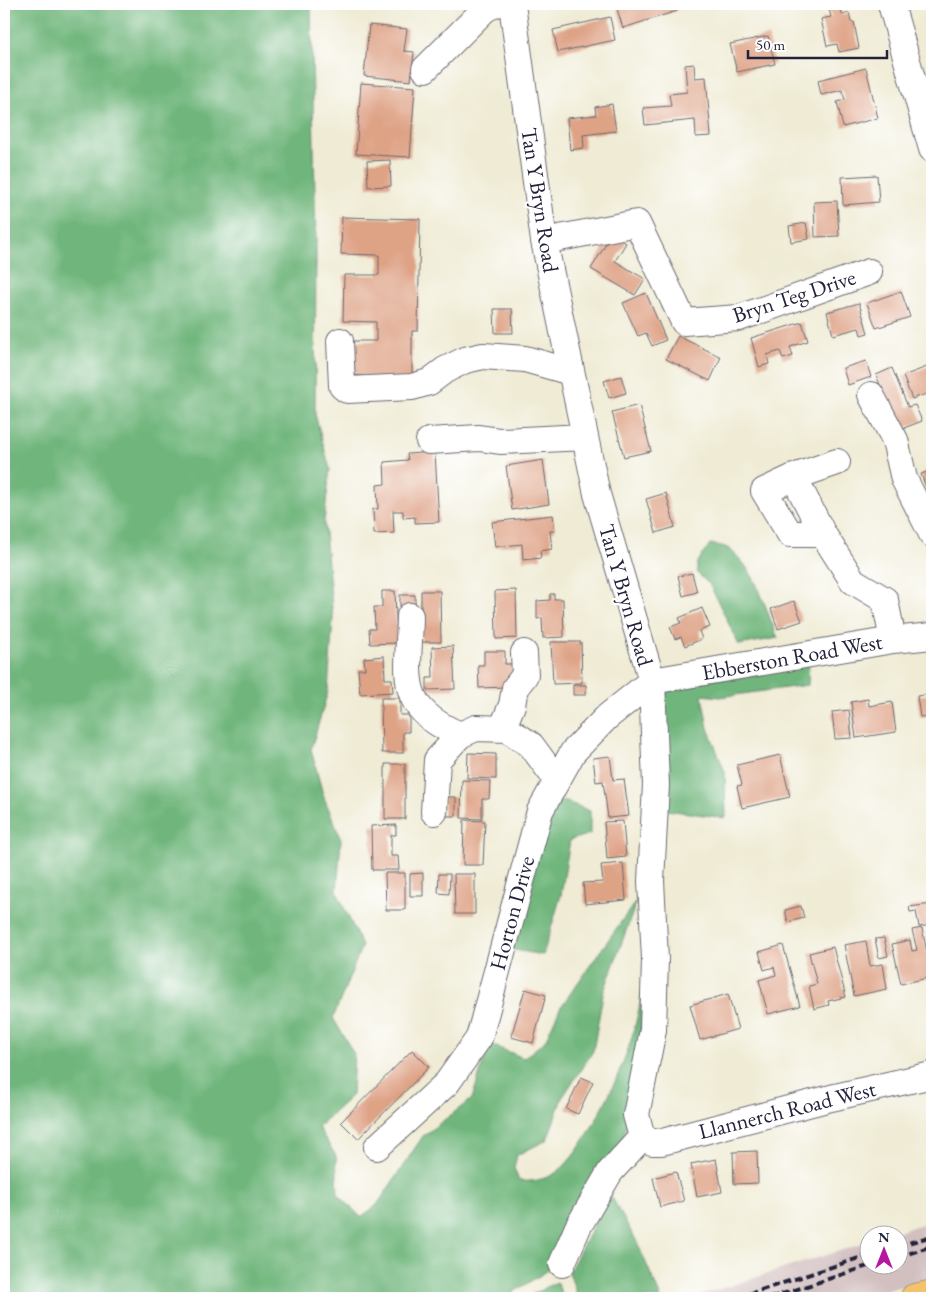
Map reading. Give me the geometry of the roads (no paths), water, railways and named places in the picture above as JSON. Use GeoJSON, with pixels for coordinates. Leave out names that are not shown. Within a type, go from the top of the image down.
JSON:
{"type":"FeatureCollection","features":[{"type":"Feature","properties":{"kind":"highway"},"geometry":{"type":"LineString","coordinates":[[914,1298],[932,1294]]}},
{"type":"Feature","properties":{"kind":"street"},"geometry":{"type":"LineString","coordinates":[[891,4],[932,149]]}},
{"type":"Feature","properties":{"kind":"street"},"geometry":{"type":"LineString","coordinates":[[425,69],[485,9],[511,5]]}},
{"type":"Feature","properties":{"kind":"street","name":"Tan Y Bryn Road"},"geometry":{"type":"LineString","coordinates":[[511,5],[544,241],[571,372],[597,494],[652,681],[656,785],[651,881],[655,959],[653,1030],[636,1115],[642,1137]]}},
{"type":"Feature","properties":{"kind":"street","name":"Bryn Teg Drive"},"geometry":{"type":"LineString","coordinates":[[544,241],[637,223],[684,322],[739,318],[869,272]]}},
{"type":"Feature","properties":{"kind":"street"},"geometry":{"type":"LineString","coordinates":[[340,341],[342,386],[347,390],[412,387],[428,382],[465,360],[483,356],[524,359],[571,372]]}},
{"type":"Feature","properties":{"kind":"street"},"geometry":{"type":"LineString","coordinates":[[871,395],[895,440],[904,479],[932,534]]}},
{"type":"Feature","properties":{"kind":"street"},"geometry":{"type":"LineString","coordinates":[[429,441],[479,438],[500,441],[585,437]]}},
{"type":"Feature","properties":{"kind":"street"},"geometry":{"type":"LineString","coordinates":[[837,462],[794,477],[764,491],[790,534],[823,534],[853,581],[885,600],[893,640]]}},
{"type":"Feature","properties":{"kind":"street"},"geometry":{"type":"LineString","coordinates":[[410,616],[409,691],[414,702],[428,717],[439,726],[460,735]]}},
{"type":"Feature","properties":{"kind":"street","name":"Ebberston Road West"},"geometry":{"type":"LineString","coordinates":[[652,681],[893,640],[932,636]]}},
{"type":"Feature","properties":{"kind":"street"},"geometry":{"type":"LineString","coordinates":[[502,729],[512,705],[515,688],[525,675],[524,653]]}},
{"type":"Feature","properties":{"kind":"street","name":"Horton Drive"},"geometry":{"type":"LineString","coordinates":[[377,1147],[447,1083],[479,1038],[540,811],[556,779],[573,752],[607,717],[652,681]]}},
{"type":"Feature","properties":{"kind":"street"},"geometry":{"type":"LineString","coordinates":[[434,812],[437,760],[460,735],[476,728],[507,729],[531,745],[556,779]]}},
{"type":"Feature","properties":{"kind":"street","name":"Llannerch Road West"},"geometry":{"type":"LineString","coordinates":[[642,1137],[652,1142],[662,1142],[831,1098],[932,1075]]}},
{"type":"Feature","properties":{"kind":"street"},"geometry":{"type":"LineString","coordinates":[[562,1264],[578,1227],[608,1179],[610,1172],[642,1137]]}},
{"type":"Feature","properties":{"kind":"railway"},"geometry":{"type":"LineString","coordinates":[[908,1243],[932,1236]]}},
{"type":"Feature","properties":{"kind":"railway"},"geometry":{"type":"LineString","coordinates":[[908,1254],[932,1246]]}},
{"type":"Feature","properties":{"kind":"railway"},"geometry":{"type":"LineString","coordinates":[[737,1298],[858,1258]]}},
{"type":"Feature","properties":{"kind":"railway"},"geometry":{"type":"LineString","coordinates":[[770,1298],[858,1269]]}}]}
